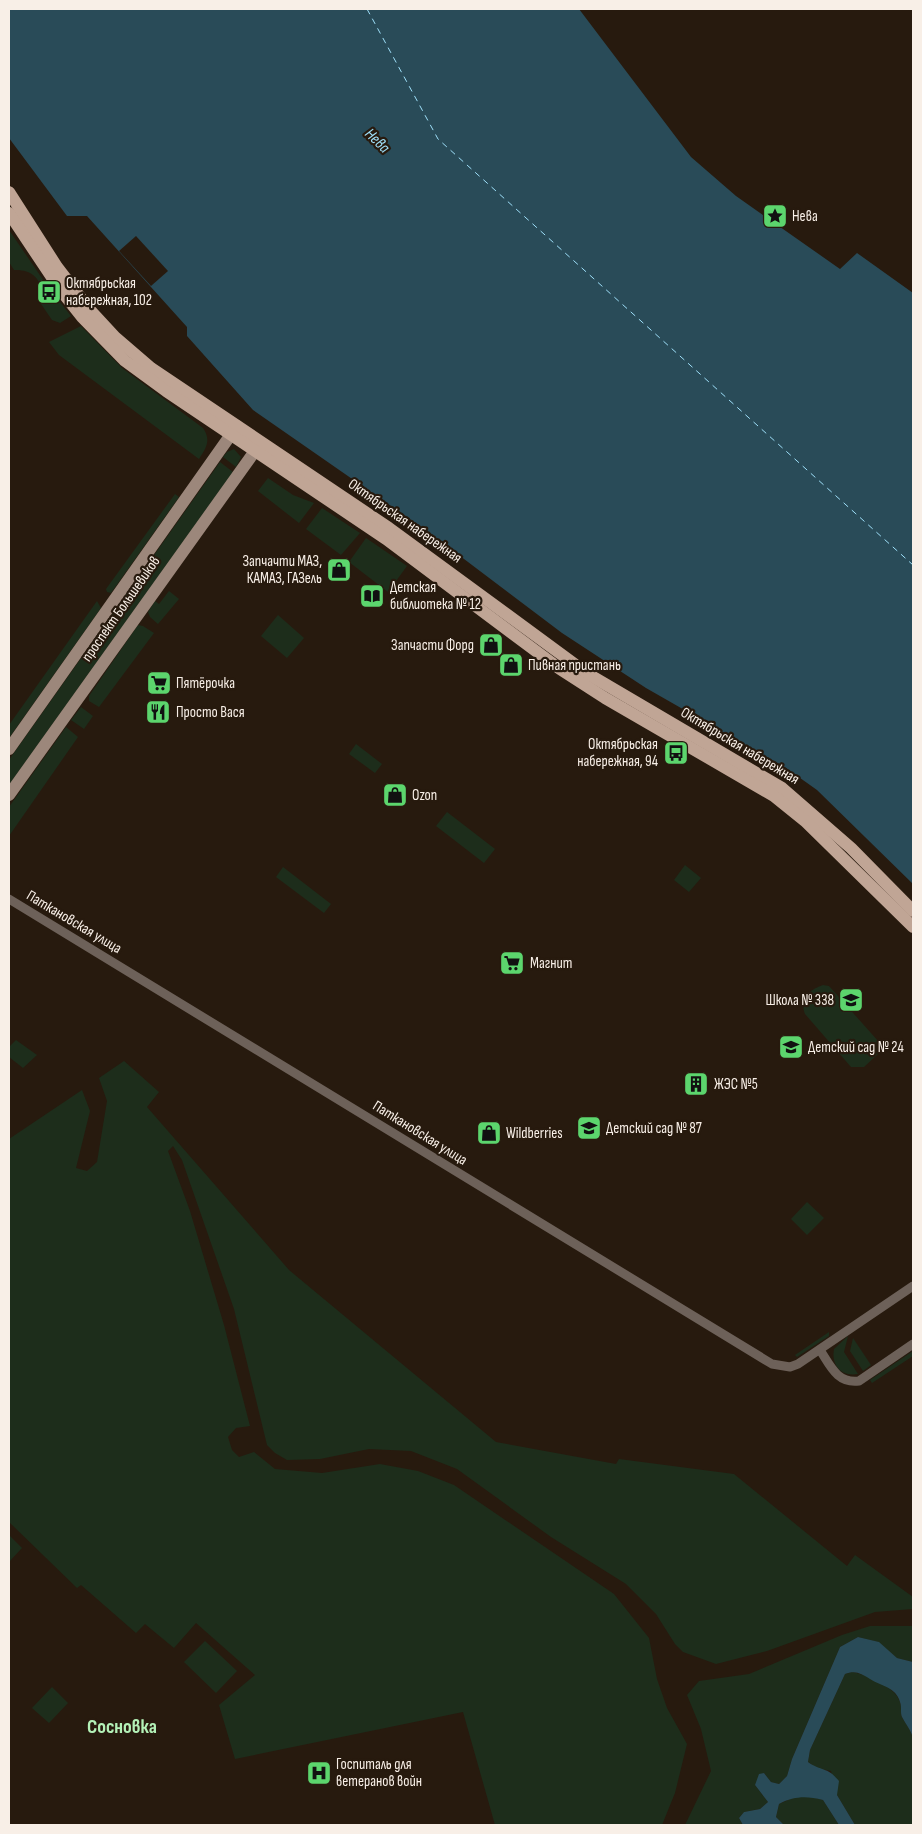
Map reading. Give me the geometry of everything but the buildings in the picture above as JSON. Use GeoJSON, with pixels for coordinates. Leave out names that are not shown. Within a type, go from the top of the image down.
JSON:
{"type":"FeatureCollection","features":[{"type":"Feature","properties":{"kind":"main road","name":"Октябрьская набережная"},"geometry":{"type":"LineString","coordinates":[[9,192],[57,266],[114,337],[151,368],[234,430],[389,528],[588,674],[782,788],[812,812],[913,911]]}},
{"type":"Feature","properties":{"kind":"main road","name":"Октябрьская набережная"},"geometry":{"type":"LineString","coordinates":[[9,213],[59,288],[108,344],[146,378],[234,430]]}},
{"type":"Feature","properties":{"kind":"main road","name":"проспект Большевиков"},"geometry":{"type":"LineString","coordinates":[[9,749],[234,430]]}},
{"type":"Feature","properties":{"kind":"main road","name":"Октябрьская набережная"},"geometry":{"type":"LineString","coordinates":[[258,446],[560,669],[612,703],[774,796],[805,821],[913,927]]}},
{"type":"Feature","properties":{"kind":"main road","name":"проспект Большевиков"},"geometry":{"type":"LineString","coordinates":[[9,796],[258,446]]}},
{"type":"Feature","properties":{"kind":"street","name":"Паткановская улица"},"geometry":{"type":"LineString","coordinates":[[9,898],[772,1364],[790,1367],[820,1350],[913,1286]]}},
{"type":"Feature","properties":{"kind":"street"},"geometry":{"type":"LineString","coordinates":[[820,1350],[836,1374],[843,1380],[850,1382],[859,1381],[913,1344]]}},
{"type":"Feature","properties":{"kind":"green space"},"geometry":{"type":"Polygon","coordinates":[[[9,230],[48,287],[45,290],[49,295],[53,293],[71,316],[60,323],[52,320],[39,301],[40,288],[36,278],[27,272],[14,270],[9,262],[9,230]]]}},
{"type":"Feature","properties":{"kind":"green space"},"geometry":{"type":"Polygon","coordinates":[[[81,326],[122,368],[203,428],[207,436],[207,444],[199,459],[59,355],[49,342],[81,326]]]}},
{"type":"Feature","properties":{"kind":"green space"},"geometry":{"type":"Polygon","coordinates":[[[234,449],[241,457],[236,467],[223,457],[227,452],[234,449]]]}},
{"type":"Feature","properties":{"kind":"green space"},"geometry":{"type":"Polygon","coordinates":[[[220,462],[233,472],[9,785],[9,760],[220,462]]]}},
{"type":"Feature","properties":{"kind":"green space"},"geometry":{"type":"Polygon","coordinates":[[[268,478],[293,495],[314,503],[299,523],[258,491],[268,478]]]}},
{"type":"Feature","properties":{"kind":"green space"},"geometry":{"type":"Polygon","coordinates":[[[175,494],[179,497],[111,593],[107,592],[106,589],[175,494]]]}},
{"type":"Feature","properties":{"kind":"green space"},"geometry":{"type":"Polygon","coordinates":[[[322,508],[360,533],[341,555],[306,529],[322,508]]]}},
{"type":"Feature","properties":{"kind":"green space"},"geometry":{"type":"Polygon","coordinates":[[[366,538],[407,566],[388,592],[349,562],[366,538]]]}},
{"type":"Feature","properties":{"kind":"green space"},"geometry":{"type":"Polygon","coordinates":[[[169,591],[179,599],[158,624],[150,617],[148,612],[155,601],[159,604],[169,591]]]}},
{"type":"Feature","properties":{"kind":"green space"},"geometry":{"type":"Polygon","coordinates":[[[97,601],[101,608],[9,738],[9,725],[97,601]]]}},
{"type":"Feature","properties":{"kind":"green space"},"geometry":{"type":"Polygon","coordinates":[[[278,615],[304,638],[287,658],[261,636],[278,615]]]}},
{"type":"Feature","properties":{"kind":"green space"},"geometry":{"type":"Polygon","coordinates":[[[138,625],[154,633],[99,707],[89,701],[89,696],[138,625]]]}},
{"type":"Feature","properties":{"kind":"green space"},"geometry":{"type":"Polygon","coordinates":[[[81,707],[93,716],[84,729],[71,720],[81,707]]]}},
{"type":"Feature","properties":{"kind":"green space"},"geometry":{"type":"Polygon","coordinates":[[[66,727],[78,737],[9,836],[9,807],[66,727]]]}},
{"type":"Feature","properties":{"kind":"green space"},"geometry":{"type":"Polygon","coordinates":[[[356,744],[382,764],[375,773],[349,754],[356,744]]]}},
{"type":"Feature","properties":{"kind":"green space"},"geometry":{"type":"Polygon","coordinates":[[[447,812],[495,849],[484,863],[436,826],[447,812]]]}},
{"type":"Feature","properties":{"kind":"green space"},"geometry":{"type":"Polygon","coordinates":[[[685,865],[701,878],[689,892],[674,880],[685,865]]]}},
{"type":"Feature","properties":{"kind":"green space"},"geometry":{"type":"Polygon","coordinates":[[[283,867],[331,904],[324,913],[276,877],[283,867]]]}},
{"type":"Feature","properties":{"kind":"green space"},"geometry":{"type":"Polygon","coordinates":[[[823,985],[829,986],[879,1042],[878,1054],[864,1067],[851,1067],[805,1014],[803,1004],[807,995],[823,985]]]}},
{"type":"Feature","properties":{"kind":"green space"},"geometry":{"type":"Polygon","coordinates":[[[16,1040],[37,1055],[23,1068],[9,1057],[9,1047],[16,1040]]]}},
{"type":"Feature","properties":{"kind":"green space"},"geometry":{"type":"Polygon","coordinates":[[[124,1061],[159,1092],[147,1107],[289,1270],[496,1442],[616,1464],[619,1459],[734,1474],[847,1566],[855,1555],[913,1597],[913,1609],[875,1612],[767,1651],[716,1664],[683,1652],[675,1644],[656,1614],[626,1584],[551,1537],[457,1469],[411,1451],[369,1449],[320,1459],[287,1460],[275,1453],[267,1445],[234,1309],[182,1160],[173,1146],[168,1151],[190,1211],[224,1325],[250,1426],[236,1428],[228,1437],[232,1450],[239,1457],[254,1452],[275,1469],[322,1473],[380,1464],[418,1471],[454,1485],[614,1594],[649,1638],[657,1679],[667,1708],[687,1744],[675,1793],[662,1825],[495,1825],[463,1712],[235,1759],[219,1705],[255,1675],[196,1623],[174,1648],[145,1624],[136,1633],[81,1585],[77,1588],[9,1522],[9,1139],[82,1090],[90,1111],[76,1168],[87,1171],[97,1162],[107,1101],[99,1078],[124,1061]]]}},
{"type":"Feature","properties":{"kind":"green space"},"geometry":{"type":"Polygon","coordinates":[[[807,1202],[824,1218],[807,1235],[791,1219],[807,1202]]]}},
{"type":"Feature","properties":{"kind":"green space"},"geometry":{"type":"Polygon","coordinates":[[[829,1332],[829,1336],[797,1357],[795,1355],[829,1332]]]}},
{"type":"Feature","properties":{"kind":"green space"},"geometry":{"type":"Polygon","coordinates":[[[848,1336],[844,1352],[858,1374],[842,1372],[838,1369],[834,1360],[834,1349],[848,1336]]]}},
{"type":"Feature","properties":{"kind":"green space"},"geometry":{"type":"Polygon","coordinates":[[[853,1338],[871,1365],[863,1371],[850,1351],[853,1338]]]}},
{"type":"Feature","properties":{"kind":"green space"},"geometry":{"type":"Polygon","coordinates":[[[913,1351],[913,1356],[872,1383],[870,1380],[913,1351]]]}},
{"type":"Feature","properties":{"kind":"green space"},"geometry":{"type":"Polygon","coordinates":[[[9,1535],[22,1548],[9,1562],[9,1535]]]}},
{"type":"Feature","properties":{"kind":"green space"},"geometry":{"type":"Polygon","coordinates":[[[870,1626],[913,1626],[913,1662],[897,1658],[878,1642],[858,1637],[840,1647],[792,1759],[787,1776],[779,1784],[771,1782],[764,1773],[755,1785],[768,1802],[760,1809],[744,1812],[739,1818],[743,1825],[685,1825],[711,1771],[701,1729],[687,1695],[699,1681],[749,1674],[842,1635],[870,1626]]]}},
{"type":"Feature","properties":{"kind":"green space"},"geometry":{"type":"Polygon","coordinates":[[[205,1641],[237,1671],[216,1693],[184,1662],[205,1641]]]}},
{"type":"Feature","properties":{"kind":"green space"},"geometry":{"type":"Polygon","coordinates":[[[852,1672],[872,1678],[886,1686],[893,1691],[900,1702],[901,1715],[913,1738],[913,1825],[855,1825],[837,1795],[831,1771],[817,1768],[808,1762],[810,1750],[845,1674],[852,1672]]]}},
{"type":"Feature","properties":{"kind":"green space"},"geometry":{"type":"Polygon","coordinates":[[[52,1687],[68,1703],[49,1723],[32,1708],[52,1687]]]}},
{"type":"Feature","properties":{"kind":"green space"},"geometry":{"type":"Polygon","coordinates":[[[809,1796],[823,1800],[839,1825],[784,1825],[776,1817],[779,1804],[795,1797],[809,1796]]]}},
{"type":"Feature","properties":{"kind":"water","name":"Нева"},"geometry":{"type":"Polygon","coordinates":[[[9,9],[579,9],[691,157],[736,196],[840,269],[857,253],[913,293],[913,884],[817,790],[786,768],[646,688],[562,633],[427,531],[253,410],[187,336],[187,327],[87,216],[67,216],[9,138],[9,9]]]}},
{"type":"Feature","properties":{"kind":"water"},"geometry":{"type":"Polygon","coordinates":[[[858,1637],[879,1642],[897,1658],[913,1662],[913,1738],[902,1717],[901,1704],[898,1697],[892,1690],[861,1674],[852,1672],[845,1674],[810,1750],[808,1762],[828,1771],[839,1781],[837,1795],[855,1825],[839,1825],[823,1800],[806,1797],[790,1799],[779,1804],[776,1817],[784,1825],[743,1825],[739,1818],[744,1812],[760,1809],[768,1802],[755,1785],[759,1774],[764,1773],[771,1782],[779,1784],[787,1776],[792,1759],[840,1647],[858,1637]]]}},
{"type":"Feature","properties":{"kind":"pier"},"geometry":{"type":"Polygon","coordinates":[[[136,236],[168,271],[151,286],[119,251],[136,236]]]}},
{"type":"Feature","properties":{"kind":"ferry route"},"geometry":{"type":"LineString","coordinates":[[367,9],[438,139],[913,565]]}},
{"type":"Feature","properties":{"kind":"place","name":"Нева"},"geometry":{"type":"Point","coordinates":[775,216]}},
{"type":"Feature","properties":{"kind":"place","name":"Октябрьская набережная, 102"},"geometry":{"type":"Point","coordinates":[49,292]}},
{"type":"Feature","properties":{"kind":"place","name":"Запчачти МАЗ, КАМАЗ, ГАЗель"},"geometry":{"type":"Point","coordinates":[339,570]}},
{"type":"Feature","properties":{"kind":"place","name":"Детская библиотека № 12"},"geometry":{"type":"Point","coordinates":[372,596]}},
{"type":"Feature","properties":{"kind":"place","name":"Запчасти Форд"},"geometry":{"type":"Point","coordinates":[491,645]}},
{"type":"Feature","properties":{"kind":"place","name":"Пивная пристань"},"geometry":{"type":"Point","coordinates":[511,665]}},
{"type":"Feature","properties":{"kind":"place","name":"Пятёрочка"},"geometry":{"type":"Point","coordinates":[159,683]}},
{"type":"Feature","properties":{"kind":"place","name":"Просто Вася"},"geometry":{"type":"Point","coordinates":[158,712]}},
{"type":"Feature","properties":{"kind":"place","name":"Октябрьская набережная, 94"},"geometry":{"type":"Point","coordinates":[676,753]}},
{"type":"Feature","properties":{"kind":"place","name":"Ozon"},"geometry":{"type":"Point","coordinates":[395,795]}},
{"type":"Feature","properties":{"kind":"place","name":"Магнит"},"geometry":{"type":"Point","coordinates":[512,963]}},
{"type":"Feature","properties":{"kind":"place","name":"Школа № 338"},"geometry":{"type":"Point","coordinates":[851,1000]}},
{"type":"Feature","properties":{"kind":"place","name":"Детский сад № 24"},"geometry":{"type":"Point","coordinates":[791,1047]}},
{"type":"Feature","properties":{"kind":"place","name":"ЖЭС №5"},"geometry":{"type":"Point","coordinates":[696,1084]}},
{"type":"Feature","properties":{"kind":"place","name":"Детский сад № 87"},"geometry":{"type":"Point","coordinates":[589,1128]}},
{"type":"Feature","properties":{"kind":"place","name":"Wildberries"},"geometry":{"type":"Point","coordinates":[489,1133]}},
{"type":"Feature","properties":{"kind":"place","name":"Госпиталь для ветеранов войн"},"geometry":{"type":"Point","coordinates":[319,1773]}},
{"type":"Feature","properties":{"kind":"district","name":"Сосновка"},"geometry":{"type":"Point","coordinates":[122,1727]}}]}
